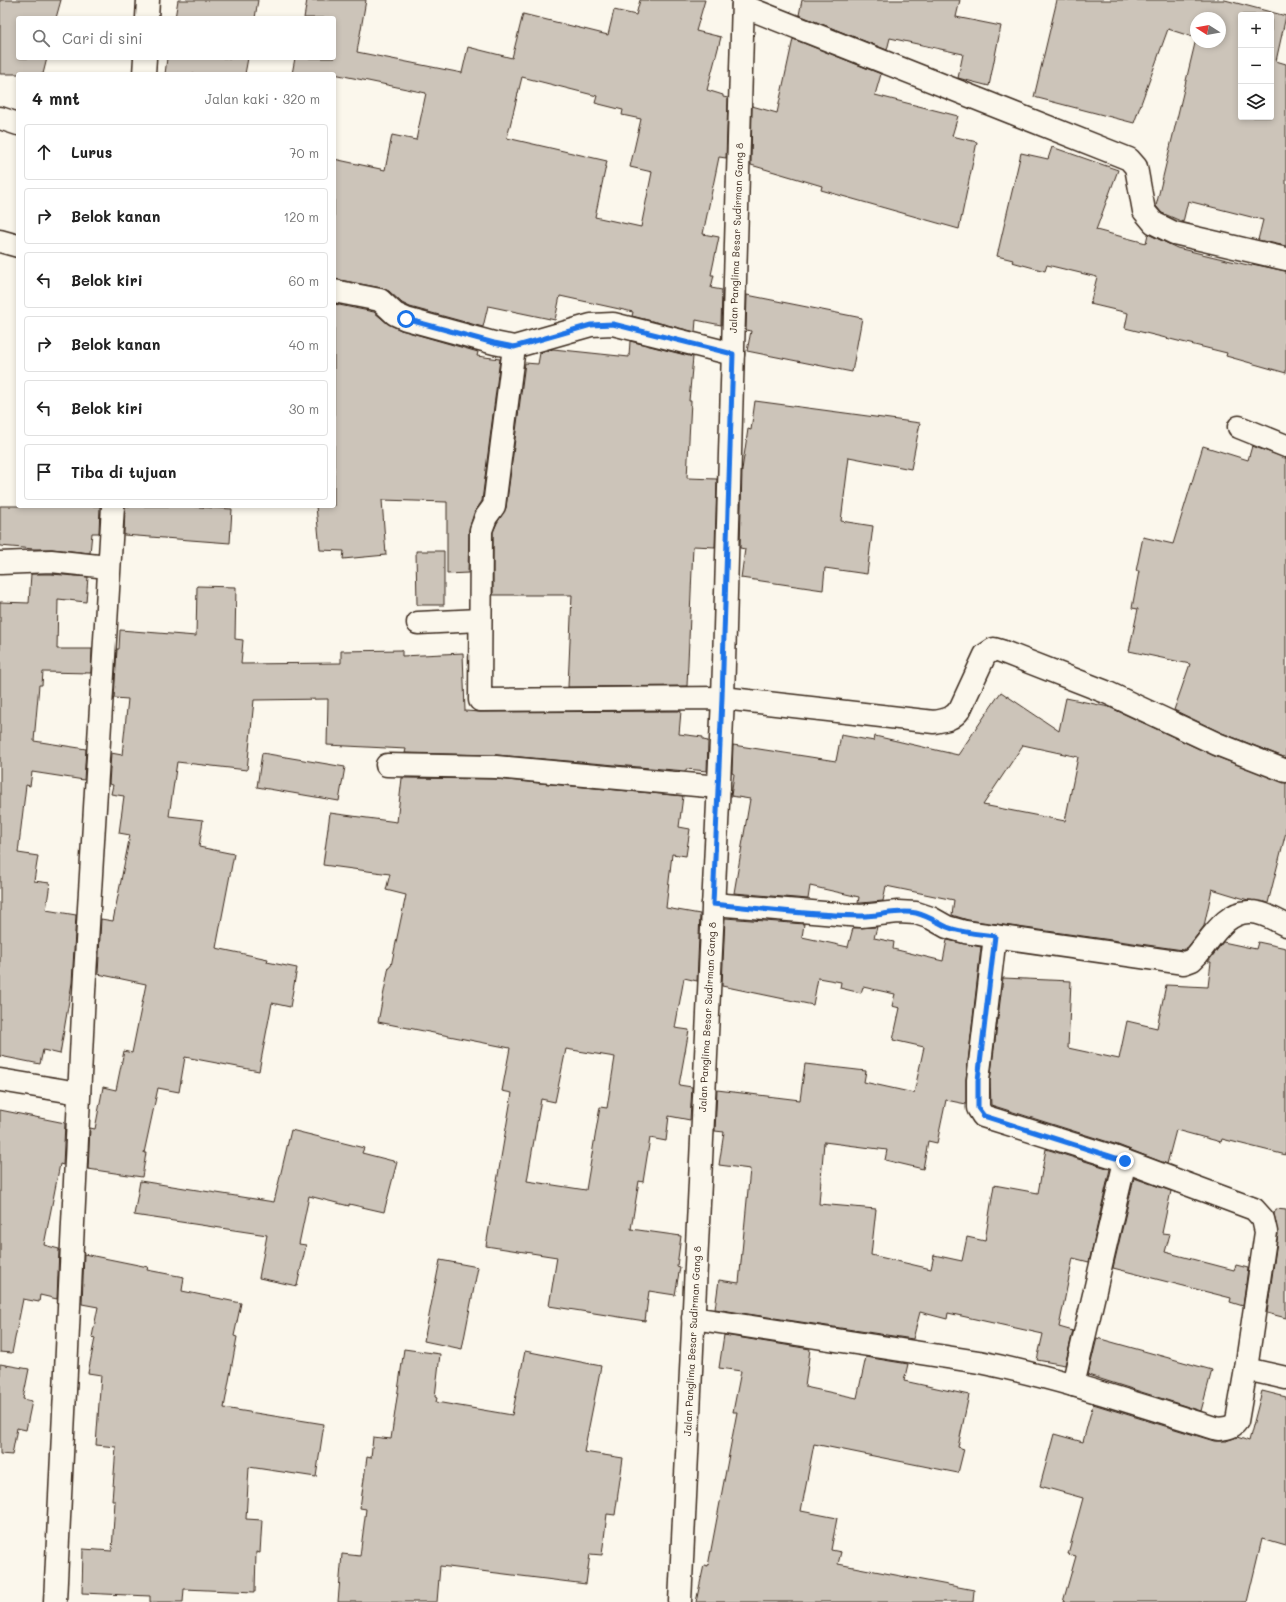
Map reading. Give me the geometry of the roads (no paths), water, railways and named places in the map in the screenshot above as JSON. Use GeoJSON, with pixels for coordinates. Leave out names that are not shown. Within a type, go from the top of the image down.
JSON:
{"type":"FeatureCollection","features":[{"type":"Feature","properties":{"kind":"street"},"geometry":{"type":"LineString","coordinates":[[147,16],[148,0]]}},
{"type":"Feature","properties":{"kind":"street"},"geometry":{"type":"LineString","coordinates":[[743,3],[1129,159],[1136,167],[1144,211],[1154,223],[1174,233],[1286,259]]}},
{"type":"Feature","properties":{"kind":"street","name":"Jalan Panglima Besar Sudirman Gang 8"},"geometry":{"type":"LineString","coordinates":[[680,1602],[719,787],[743,3]]}},
{"type":"Feature","properties":{"kind":"street"},"geometry":{"type":"LineString","coordinates":[[144,72],[145,60]]}},
{"type":"Feature","properties":{"kind":"street"},"geometry":{"type":"LineString","coordinates":[[0,118],[16,123]]}},
{"type":"Feature","properties":{"kind":"street"},"geometry":{"type":"LineString","coordinates":[[0,241],[16,245]]}},
{"type":"Feature","properties":{"kind":"street"},"geometry":{"type":"LineString","coordinates":[[336,291],[380,300],[394,314],[406,319],[514,347],[591,325],[613,324],[733,354]]}},
{"type":"Feature","properties":{"kind":"street"},"geometry":{"type":"LineString","coordinates":[[514,347],[494,506],[486,517],[481,530],[480,700],[722,698],[934,722],[946,720],[955,716],[960,709],[985,655],[994,649],[1106,692],[1217,744],[1286,771]]}},
{"type":"Feature","properties":{"kind":"street"},"geometry":{"type":"LineString","coordinates":[[1239,427],[1286,446]]}},
{"type":"Feature","properties":{"kind":"street"},"geometry":{"type":"LineString","coordinates":[[55,1602],[79,1093],[108,567],[113,508]]}},
{"type":"Feature","properties":{"kind":"street"},"geometry":{"type":"LineString","coordinates":[[0,563],[51,561],[108,567]]}},
{"type":"Feature","properties":{"kind":"street"},"geometry":{"type":"LineString","coordinates":[[418,623],[480,620]]}},
{"type":"Feature","properties":{"kind":"street"},"geometry":{"type":"LineString","coordinates":[[387,765],[519,768],[719,787]]}},
{"type":"Feature","properties":{"kind":"street"},"geometry":{"type":"LineString","coordinates":[[713,904],[840,915],[873,915],[898,912],[916,913],[931,918],[947,927],[965,932],[1184,963],[1197,956],[1224,922],[1235,914],[1252,912],[1264,915],[1286,926]]}},
{"type":"Feature","properties":{"kind":"street"},"geometry":{"type":"LineString","coordinates":[[693,1318],[979,1362],[1014,1369],[1218,1428],[1228,1428],[1233,1426],[1237,1421],[1266,1232],[1263,1219],[1254,1209],[1125,1161],[984,1116],[978,1108],[978,1080],[995,936]]}},
{"type":"Feature","properties":{"kind":"street"},"geometry":{"type":"LineString","coordinates":[[0,1080],[79,1093]]}},
{"type":"Feature","properties":{"kind":"street"},"geometry":{"type":"LineString","coordinates":[[1073,1385],[1125,1161]]}},
{"type":"Feature","properties":{"kind":"street"},"geometry":{"type":"LineString","coordinates":[[1246,1369],[1286,1378]]}}]}
